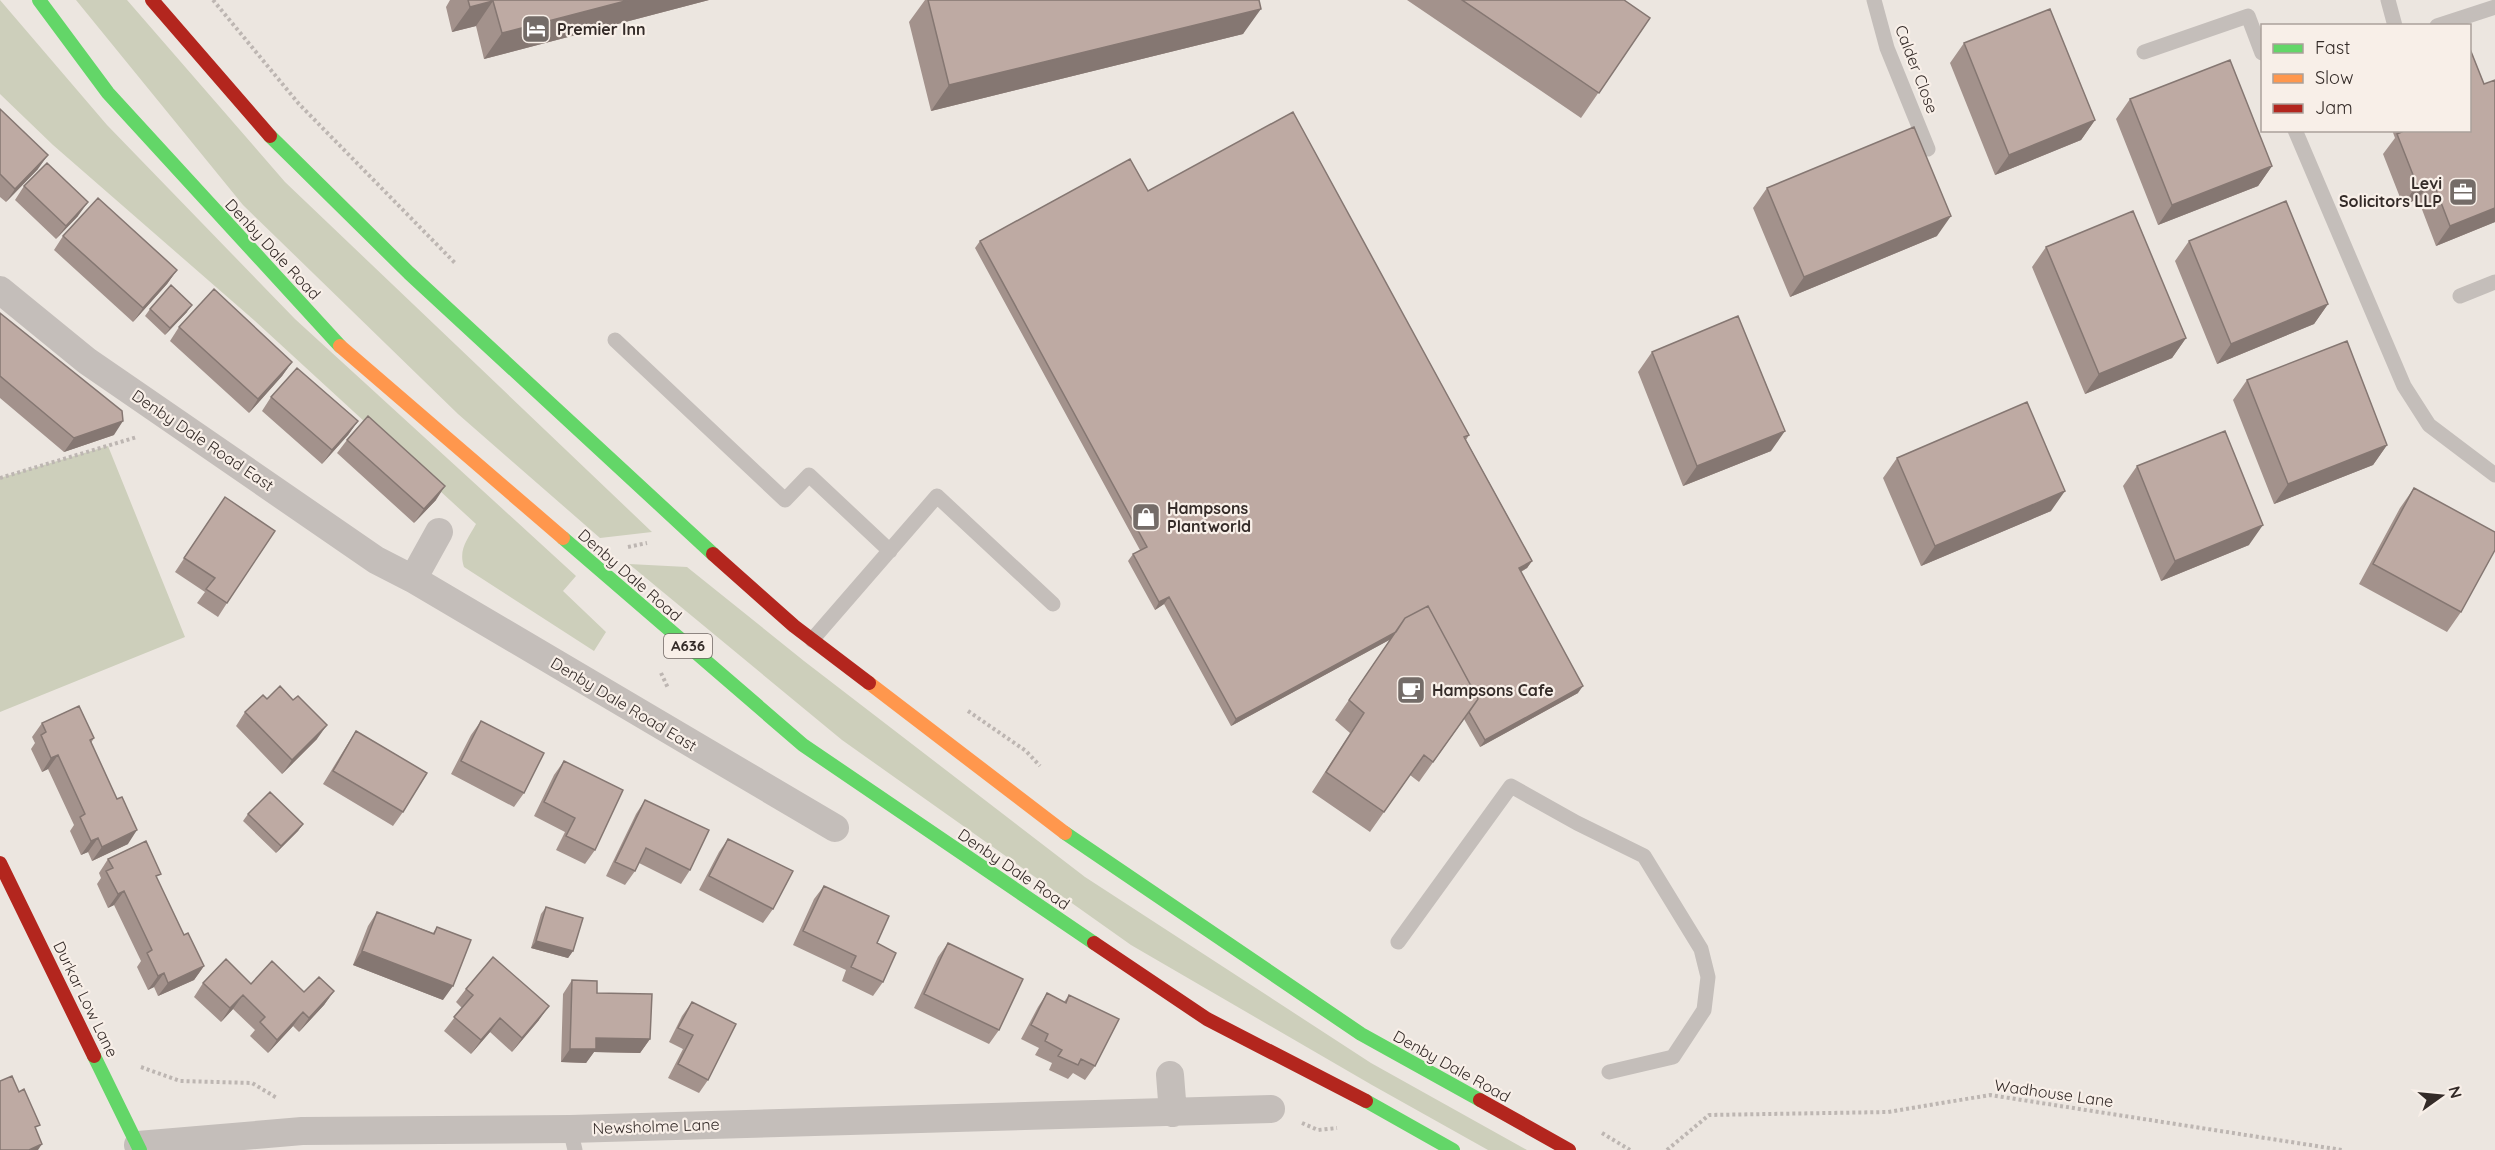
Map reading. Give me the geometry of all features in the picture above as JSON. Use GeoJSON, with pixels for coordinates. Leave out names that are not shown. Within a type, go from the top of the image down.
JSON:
{"type":"FeatureCollection","features":[{"type":"Feature","properties":{"kind":"main road","name":"Denby Dale Road"},"geometry":{"type":"LineString","coordinates":[[39,0],[108,93],[336,342],[803,745],[1207,1019],[1377,1107],[1453,1150]]}},
{"type":"Feature","properties":{"kind":"main road","name":"Denby Dale Road"},"geometry":{"type":"LineString","coordinates":[[152,0],[283,152],[409,273],[689,533],[812,640],[1063,832],[1361,1034],[1569,1150]]}},
{"type":"Feature","properties":{"kind":"main road","name":"Durkar Low Lane"},"geometry":{"type":"LineString","coordinates":[[0,863],[139,1148]]}},
{"type":"Feature","properties":{"kind":"street","name":"Denby Dale Road East"},"geometry":{"type":"LineString","coordinates":[[0,290],[87,361],[376,560],[413,579],[835,828]]}},
{"type":"Feature","properties":{"kind":"street"},"geometry":{"type":"LineString","coordinates":[[413,579],[439,532]]}},
{"type":"Feature","properties":{"kind":"street"},"geometry":{"type":"LineString","coordinates":[[1170,1075],[1173,1113]]}},
{"type":"Feature","properties":{"kind":"street","name":"Newsholme Lane"},"geometry":{"type":"LineString","coordinates":[[139,1148],[302,1131],[573,1139],[1271,1109]]}},
{"type":"Feature","properties":{"kind":"lane","name":"Calder Close"},"geometry":{"type":"LineString","coordinates":[[1874,0],[1887,48],[1928,149]]}},
{"type":"Feature","properties":{"kind":"lane"},"geometry":{"type":"LineString","coordinates":[[2388,0],[2394,24]]}},
{"type":"Feature","properties":{"kind":"lane"},"geometry":{"type":"LineString","coordinates":[[2443,24],[2495,7]]}},
{"type":"Feature","properties":{"kind":"lane"},"geometry":{"type":"LineString","coordinates":[[2145,52],[2248,16],[2261,49]]}},
{"type":"Feature","properties":{"kind":"lane"},"geometry":{"type":"LineString","coordinates":[[2296,132],[2404,386],[2429,425],[2495,475]]}},
{"type":"Feature","properties":{"kind":"lane"},"geometry":{"type":"LineString","coordinates":[[2460,296],[2495,282]]}},
{"type":"Feature","properties":{"kind":"lane"},"geometry":{"type":"LineString","coordinates":[[615,340],[785,500],[809,475],[890,551]]}},
{"type":"Feature","properties":{"kind":"lane"},"geometry":{"type":"LineString","coordinates":[[812,640],[937,496],[1053,604]]}},
{"type":"Feature","properties":{"kind":"lane"},"geometry":{"type":"LineString","coordinates":[[1398,942],[1511,786],[1577,823],[1644,856],[1701,949],[1708,977],[1704,1010],[1673,1057],[1609,1072]]}},
{"type":"Feature","properties":{"kind":"path"},"geometry":{"type":"LineString","coordinates":[[213,0],[299,104],[462,269]]}},
{"type":"Feature","properties":{"kind":"path"},"geometry":{"type":"LineString","coordinates":[[0,478],[181,425]]}},
{"type":"Feature","properties":{"kind":"path"},"geometry":{"type":"LineString","coordinates":[[962,708],[1026,751],[1041,767]]}},
{"type":"Feature","properties":{"kind":"path"},"geometry":{"type":"LineString","coordinates":[[105,1075],[128,1063],[180,1081],[252,1083],[301,1112],[302,1131]]}},
{"type":"Feature","properties":{"kind":"path","name":"Wadhouse Lane"},"geometry":{"type":"LineString","coordinates":[[1667,1150],[1709,1115],[1888,1112],[1990,1095],[2342,1150]]}},
{"type":"Feature","properties":{"kind":"path"},"geometry":{"type":"LineString","coordinates":[[1271,1109],[1318,1130],[1342,1128]]}},
{"type":"Feature","properties":{"kind":"path"},"geometry":{"type":"LineString","coordinates":[[1601,1132],[1630,1150]]}},
{"type":"Feature","properties":{"kind":"green space"},"geometry":{"type":"Polygon","coordinates":[[[0,0],[107,125],[295,319],[576,576],[563,591],[606,632],[594,651],[464,567],[463,549],[476,524],[255,321],[53,145],[0,94],[0,0]]]}},
{"type":"Feature","properties":{"kind":"green space"},"geometry":{"type":"Polygon","coordinates":[[[76,0],[127,0],[285,182],[652,532],[600,538],[458,414],[243,205],[76,0]]]}},
{"type":"Feature","properties":{"kind":"green space"},"geometry":{"type":"Polygon","coordinates":[[[108,446],[185,637],[0,712],[0,478],[108,446]]]}},
{"type":"Feature","properties":{"kind":"green space"},"geometry":{"type":"Polygon","coordinates":[[[629,564],[687,567],[804,661],[1085,877],[1371,1063],[1527,1150],[1488,1150],[1131,945],[842,740],[629,564]]]}},
{"type":"Feature","properties":{"kind":"building"},"geometry":{"type":"Polygon","coordinates":[[[468,0],[629,0],[502,33],[493,1],[470,7],[468,0]]]}},
{"type":"Feature","properties":{"kind":"building"},"geometry":{"type":"Polygon","coordinates":[[[928,0],[1259,0],[1261,9],[949,85],[928,0]]]}},
{"type":"Feature","properties":{"kind":"building"},"geometry":{"type":"Polygon","coordinates":[[[1462,0],[1624,0],[1650,18],[1599,93],[1462,0]]]}},
{"type":"Feature","properties":{"kind":"building"},"geometry":{"type":"Polygon","coordinates":[[[2050,9],[2095,120],[2009,155],[1964,43],[2050,9]]]}},
{"type":"Feature","properties":{"kind":"building"},"geometry":{"type":"Polygon","coordinates":[[[2471,52],[2484,84],[2495,80],[2495,208],[2450,226],[2432,179],[2417,185],[2397,134],[2402,132],[2471,132],[2471,52]]]}},
{"type":"Feature","properties":{"kind":"building"},"geometry":{"type":"Polygon","coordinates":[[[2230,60],[2272,166],[2172,205],[2130,99],[2230,60]]]}},
{"type":"Feature","properties":{"kind":"building"},"geometry":{"type":"Polygon","coordinates":[[[0,109],[48,155],[15,189],[0,174],[0,109]]]}},
{"type":"Feature","properties":{"kind":"building"},"geometry":{"type":"Polygon","coordinates":[[[1293,112],[1469,435],[1464,437],[1532,561],[1519,568],[1583,686],[1485,740],[1469,712],[1478,699],[1428,606],[1405,618],[1396,632],[1236,719],[1169,597],[1159,602],[1133,554],[1147,547],[980,241],[1130,159],[1148,191],[1293,112]]]}},
{"type":"Feature","properties":{"kind":"building"},"geometry":{"type":"Polygon","coordinates":[[[1914,127],[1951,216],[1804,277],[1767,188],[1914,127]]]}},
{"type":"Feature","properties":{"kind":"building"},"geometry":{"type":"Polygon","coordinates":[[[47,163],[88,202],[66,226],[24,186],[47,163]]]}},
{"type":"Feature","properties":{"kind":"building"},"geometry":{"type":"Polygon","coordinates":[[[98,198],[177,270],[143,308],[63,236],[98,198]]]}},
{"type":"Feature","properties":{"kind":"building"},"geometry":{"type":"Polygon","coordinates":[[[2286,201],[2328,304],[2231,344],[2189,241],[2286,201]]]}},
{"type":"Feature","properties":{"kind":"building"},"geometry":{"type":"Polygon","coordinates":[[[2133,211],[2186,338],[2099,374],[2046,247],[2133,211]]]}},
{"type":"Feature","properties":{"kind":"building"},"geometry":{"type":"Polygon","coordinates":[[[171,285],[192,305],[170,328],[150,309],[171,285]]]}},
{"type":"Feature","properties":{"kind":"building"},"geometry":{"type":"Polygon","coordinates":[[[214,289],[292,362],[258,399],[179,327],[214,289]]]}},
{"type":"Feature","properties":{"kind":"building"},"geometry":{"type":"Polygon","coordinates":[[[0,313],[122,411],[123,421],[74,438],[0,376],[0,313]]]}},
{"type":"Feature","properties":{"kind":"building"},"geometry":{"type":"Polygon","coordinates":[[[1738,316],[1785,431],[1697,466],[1652,352],[1738,316]]]}},
{"type":"Feature","properties":{"kind":"building"},"geometry":{"type":"Polygon","coordinates":[[[2347,341],[2387,445],[2288,484],[2247,380],[2347,341]]]}},
{"type":"Feature","properties":{"kind":"building"},"geometry":{"type":"Polygon","coordinates":[[[297,368],[358,421],[332,450],[271,397],[297,368]]]}},
{"type":"Feature","properties":{"kind":"building"},"geometry":{"type":"Polygon","coordinates":[[[2027,402],[2065,491],[1935,546],[1897,458],[2027,402]]]}},
{"type":"Feature","properties":{"kind":"building"},"geometry":{"type":"Polygon","coordinates":[[[368,416],[445,486],[424,509],[347,440],[368,416]]]}},
{"type":"Feature","properties":{"kind":"building"},"geometry":{"type":"Polygon","coordinates":[[[2225,431],[2263,525],[2175,561],[2137,466],[2225,431]]]}},
{"type":"Feature","properties":{"kind":"building"},"geometry":{"type":"Polygon","coordinates":[[[2414,488],[2495,532],[2495,550],[2461,612],[2373,564],[2414,488]]]}},
{"type":"Feature","properties":{"kind":"building"},"geometry":{"type":"Polygon","coordinates":[[[225,497],[275,531],[227,603],[206,589],[215,578],[184,558],[225,497]]]}},
{"type":"Feature","properties":{"kind":"building"},"geometry":{"type":"Polygon","coordinates":[[[1428,606],[1478,699],[1433,762],[1424,755],[1384,812],[1326,772],[1364,713],[1349,700],[1405,618],[1428,606]]]}},
{"type":"Feature","properties":{"kind":"building"},"geometry":{"type":"Polygon","coordinates":[[[280,686],[293,700],[298,696],[327,725],[292,760],[245,712],[263,695],[267,699],[280,686]]]}},
{"type":"Feature","properties":{"kind":"building"},"geometry":{"type":"Polygon","coordinates":[[[79,706],[94,738],[90,740],[117,799],[122,797],[137,830],[102,847],[98,838],[91,841],[80,817],[85,814],[58,755],[51,758],[41,735],[46,732],[42,723],[79,706]]]}},
{"type":"Feature","properties":{"kind":"building"},"geometry":{"type":"Polygon","coordinates":[[[481,721],[544,753],[524,793],[461,761],[481,721]]]}},
{"type":"Feature","properties":{"kind":"building"},"geometry":{"type":"Polygon","coordinates":[[[356,731],[427,773],[403,812],[333,771],[356,731]]]}},
{"type":"Feature","properties":{"kind":"building"},"geometry":{"type":"Polygon","coordinates":[[[564,761],[623,790],[595,850],[566,836],[575,818],[544,802],[564,761]]]}},
{"type":"Feature","properties":{"kind":"building"},"geometry":{"type":"Polygon","coordinates":[[[270,792],[303,824],[281,846],[248,814],[270,792]]]}},
{"type":"Feature","properties":{"kind":"building"},"geometry":{"type":"Polygon","coordinates":[[[645,800],[709,830],[690,870],[646,848],[635,871],[615,862],[645,800]]]}},
{"type":"Feature","properties":{"kind":"building"},"geometry":{"type":"Polygon","coordinates":[[[728,839],[793,871],[773,909],[709,876],[728,839]]]}},
{"type":"Feature","properties":{"kind":"building"},"geometry":{"type":"Polygon","coordinates":[[[146,841],[161,874],[156,876],[184,935],[188,933],[204,966],[168,983],[164,973],[158,976],[147,953],[152,950],[124,891],[118,894],[106,871],[113,868],[108,859],[146,841]]]}},
{"type":"Feature","properties":{"kind":"building"},"geometry":{"type":"Polygon","coordinates":[[[824,886],[889,916],[877,943],[896,953],[883,982],[851,967],[856,956],[803,931],[824,886]]]}},
{"type":"Feature","properties":{"kind":"building"},"geometry":{"type":"Polygon","coordinates":[[[546,907],[583,918],[573,951],[536,941],[546,907]]]}},
{"type":"Feature","properties":{"kind":"building"},"geometry":{"type":"Polygon","coordinates":[[[377,912],[434,934],[437,927],[471,940],[453,986],[362,951],[377,912]]]}},
{"type":"Feature","properties":{"kind":"building"},"geometry":{"type":"Polygon","coordinates":[[[948,943],[1023,979],[999,1030],[924,994],[948,943]]]}},
{"type":"Feature","properties":{"kind":"building"},"geometry":{"type":"Polygon","coordinates":[[[493,957],[549,1006],[522,1038],[500,1018],[481,1040],[454,1017],[473,995],[466,989],[493,957]]]}},
{"type":"Feature","properties":{"kind":"building"},"geometry":{"type":"Polygon","coordinates":[[[226,959],[251,984],[272,961],[304,992],[319,977],[334,991],[309,1018],[303,1012],[277,1040],[260,1022],[265,1017],[243,995],[230,1008],[203,983],[226,959]]]}},
{"type":"Feature","properties":{"kind":"building"},"geometry":{"type":"Polygon","coordinates":[[[572,980],[597,981],[597,993],[652,994],[650,1039],[596,1038],[596,1049],[570,1049],[572,980]]]}},
{"type":"Feature","properties":{"kind":"building"},"geometry":{"type":"Polygon","coordinates":[[[1047,993],[1066,1003],[1069,995],[1119,1019],[1095,1066],[1081,1059],[1078,1065],[1058,1056],[1062,1050],[1045,1041],[1048,1034],[1031,1025],[1047,993]]]}},
{"type":"Feature","properties":{"kind":"building"},"geometry":{"type":"Polygon","coordinates":[[[692,1002],[736,1024],[708,1080],[678,1064],[693,1035],[678,1028],[692,1002]]]}},
{"type":"Feature","properties":{"kind":"building"},"geometry":{"type":"Polygon","coordinates":[[[12,1076],[19,1092],[24,1089],[40,1125],[35,1127],[42,1144],[29,1150],[0,1150],[0,1081],[12,1076]]]}},
{"type":"Feature","properties":{"kind":"traffic: fast"},"geometry":{"type":"LineString","coordinates":[[39,0],[108,93],[340,346]]}},
{"type":"Feature","properties":{"kind":"traffic: fast"},"geometry":{"type":"LineString","coordinates":[[270,136],[409,273],[713,554]]}},
{"type":"Feature","properties":{"kind":"traffic: fast"},"geometry":{"type":"LineString","coordinates":[[563,538],[803,745],[1094,943]]}},
{"type":"Feature","properties":{"kind":"traffic: fast"},"geometry":{"type":"LineString","coordinates":[[1065,833],[1361,1034],[1480,1100]]}},
{"type":"Feature","properties":{"kind":"traffic: fast"},"geometry":{"type":"LineString","coordinates":[[94,1056],[140,1150]]}},
{"type":"Feature","properties":{"kind":"traffic: fast"},"geometry":{"type":"LineString","coordinates":[[1366,1101],[1453,1150]]}},
{"type":"Feature","properties":{"kind":"traffic: slow"},"geometry":{"type":"LineString","coordinates":[[340,346],[563,538]]}},
{"type":"Feature","properties":{"kind":"traffic: slow"},"geometry":{"type":"LineString","coordinates":[[869,683],[1065,833]]}},
{"type":"Feature","properties":{"kind":"traffic: jam"},"geometry":{"type":"LineString","coordinates":[[152,0],[270,136]]}},
{"type":"Feature","properties":{"kind":"traffic: jam"},"geometry":{"type":"LineString","coordinates":[[713,554],[794,626],[869,683]]}},
{"type":"Feature","properties":{"kind":"traffic: jam"},"geometry":{"type":"LineString","coordinates":[[0,863],[94,1056]]}},
{"type":"Feature","properties":{"kind":"traffic: jam"},"geometry":{"type":"LineString","coordinates":[[1094,943],[1207,1019],[1366,1101]]}},
{"type":"Feature","properties":{"kind":"traffic: jam"},"geometry":{"type":"LineString","coordinates":[[1480,1100],[1569,1150]]}},
{"type":"Feature","properties":{"kind":"place","name":"Premier Inn"},"geometry":{"type":"Point","coordinates":[536,29]}},
{"type":"Feature","properties":{"kind":"place","name":"Levi Solicitors LLP"},"geometry":{"type":"Point","coordinates":[2463,192]}},
{"type":"Feature","properties":{"kind":"place","name":"Hampsons Plantworld"},"geometry":{"type":"Point","coordinates":[1146,517]}},
{"type":"Feature","properties":{"kind":"place","name":"Hampsons Cafe"},"geometry":{"type":"Point","coordinates":[1411,690]}}]}
